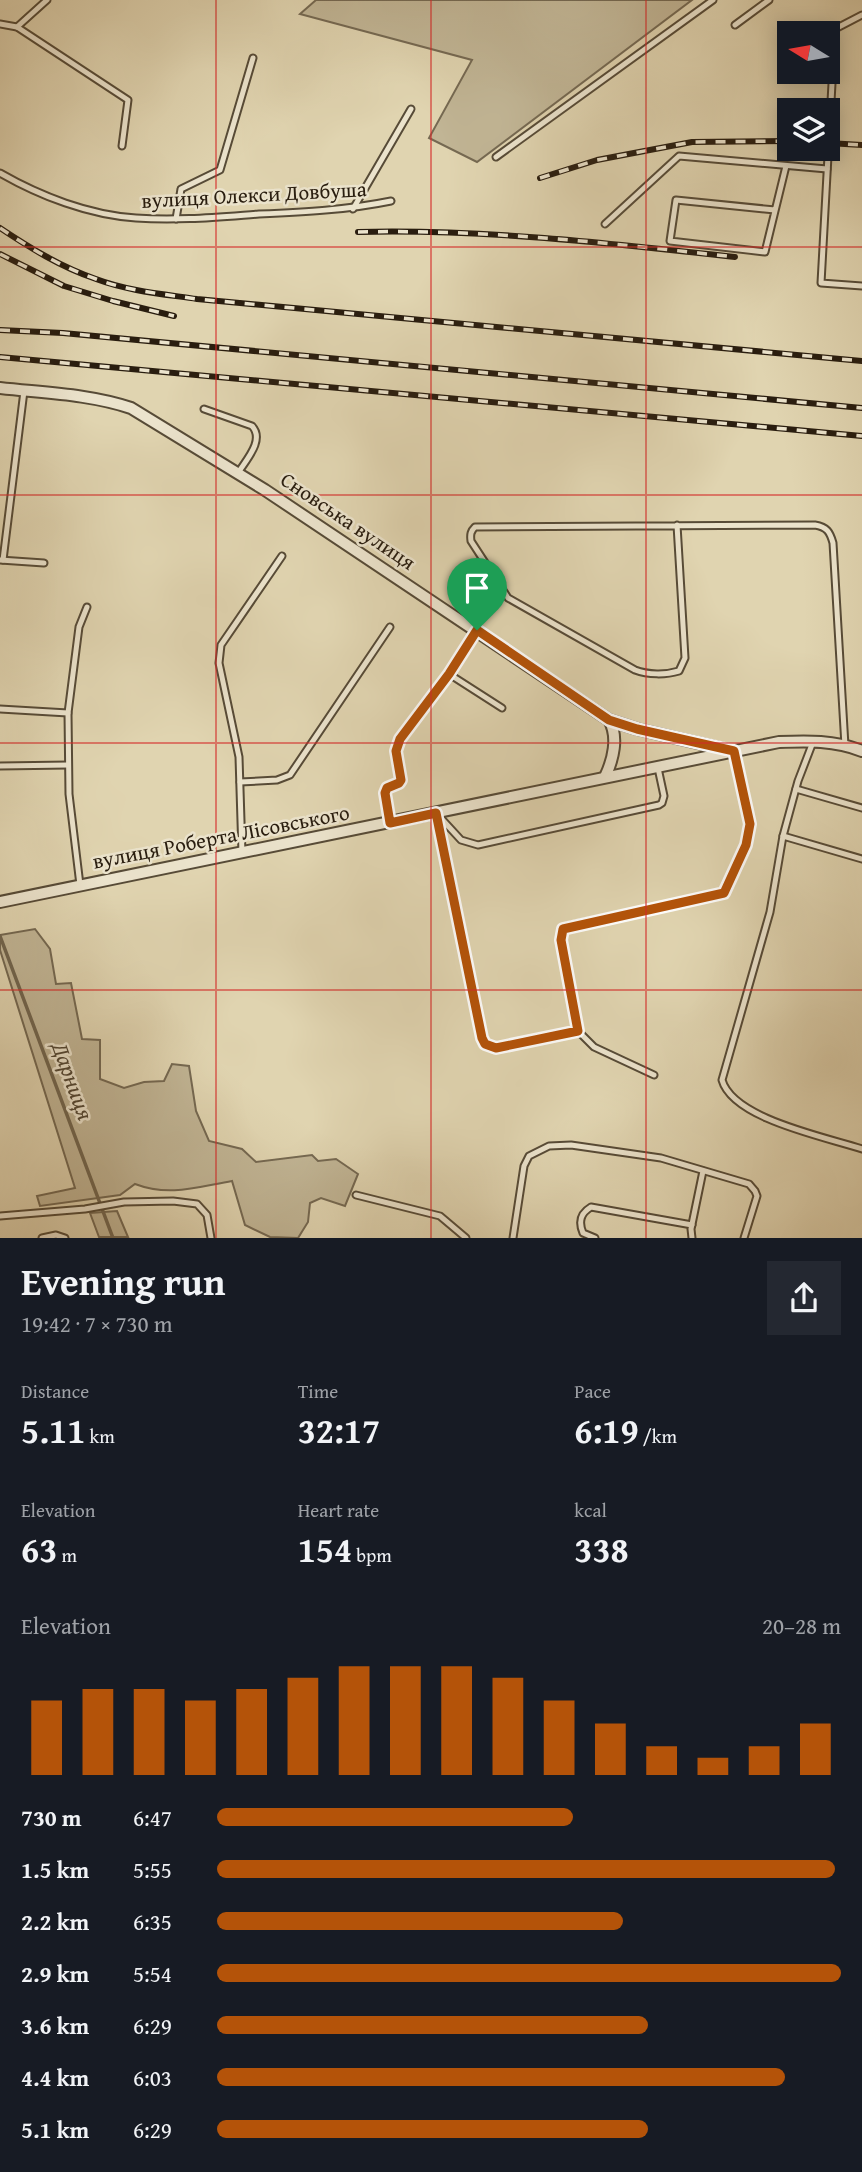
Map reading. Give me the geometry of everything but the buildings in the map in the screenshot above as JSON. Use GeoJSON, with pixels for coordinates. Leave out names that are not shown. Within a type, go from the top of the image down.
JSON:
{"type":"FeatureCollection","features":[{"type":"Feature","properties":{"kind":"street","name":"Сновська вулиця"},"geometry":{"type":"LineString","coordinates":[[0,388],[111,401],[131,408],[238,473],[609,720],[734,751]]}},
{"type":"Feature","properties":{"kind":"street"},"geometry":{"type":"LineString","coordinates":[[605,778],[614,742],[613,727],[609,720]]}},
{"type":"Feature","properties":{"kind":"street","name":"вулиця Роберта Лісовського"},"geometry":{"type":"LineString","coordinates":[[1,902],[779,742],[813,741],[862,751]]}},
{"type":"Feature","properties":{"kind":"lane"},"geometry":{"type":"LineString","coordinates":[[17,27],[47,0]]}},
{"type":"Feature","properties":{"kind":"lane"},"geometry":{"type":"LineString","coordinates":[[496,157],[713,0]]}},
{"type":"Feature","properties":{"kind":"lane"},"geometry":{"type":"LineString","coordinates":[[735,25],[769,0]]}},
{"type":"Feature","properties":{"kind":"lane"},"geometry":{"type":"LineString","coordinates":[[862,15],[835,29],[821,283],[862,286]]}},
{"type":"Feature","properties":{"kind":"lane"},"geometry":{"type":"LineString","coordinates":[[0,24],[17,27],[128,100],[122,146]]}},
{"type":"Feature","properties":{"kind":"lane"},"geometry":{"type":"LineString","coordinates":[[176,219],[181,189],[220,170],[253,58]]}},
{"type":"Feature","properties":{"kind":"lane"},"geometry":{"type":"LineString","coordinates":[[353,209],[411,109]]}},
{"type":"Feature","properties":{"kind":"lane"},"geometry":{"type":"LineString","coordinates":[[605,224],[679,156],[827,169]]}},
{"type":"Feature","properties":{"kind":"lane"},"geometry":{"type":"LineString","coordinates":[[775,211],[676,200],[670,241],[765,252],[786,166]]}},
{"type":"Feature","properties":{"kind":"lane","name":"вулиця Олекси Довбуша"},"geometry":{"type":"LineString","coordinates":[[0,173],[25,187],[96,211],[134,218],[176,219],[353,209],[391,201]]}},
{"type":"Feature","properties":{"kind":"lane"},"geometry":{"type":"LineString","coordinates":[[24,391],[2,560],[44,563]]}},
{"type":"Feature","properties":{"kind":"lane"},"geometry":{"type":"LineString","coordinates":[[204,409],[252,426],[256,430],[255,444],[238,473]]}},
{"type":"Feature","properties":{"kind":"lane"},"geometry":{"type":"LineString","coordinates":[[677,525],[685,658],[683,666],[673,673],[639,672],[508,598],[470,536],[475,527],[677,525],[825,527],[831,534],[845,746]]}},
{"type":"Feature","properties":{"kind":"lane"},"geometry":{"type":"LineString","coordinates":[[242,853],[240,757],[219,654],[221,645],[282,556]]}},
{"type":"Feature","properties":{"kind":"lane"},"geometry":{"type":"LineString","coordinates":[[80,885],[68,765],[68,713],[79,627],[87,607]]}},
{"type":"Feature","properties":{"kind":"lane"},"geometry":{"type":"LineString","coordinates":[[240,782],[277,780],[290,775],[390,627]]}},
{"type":"Feature","properties":{"kind":"lane"},"geometry":{"type":"LineString","coordinates":[[390,823],[385,793],[387,788],[401,780],[398,745],[477,630]]}},
{"type":"Feature","properties":{"kind":"lane"},"geometry":{"type":"LineString","coordinates":[[449,674],[502,708]]}},
{"type":"Feature","properties":{"kind":"lane"},"geometry":{"type":"LineString","coordinates":[[0,709],[68,713]]}},
{"type":"Feature","properties":{"kind":"lane"},"geometry":{"type":"LineString","coordinates":[[813,741],[783,836],[770,912],[723,1084],[733,1098],[761,1117],[862,1149]]}},
{"type":"Feature","properties":{"kind":"lane"},"geometry":{"type":"LineString","coordinates":[[654,1075],[594,1047],[578,1031],[561,940],[563,929],[726,892],[746,845],[750,824],[734,751]]}},
{"type":"Feature","properties":{"kind":"lane"},"geometry":{"type":"LineString","coordinates":[[0,766],[68,765]]}},
{"type":"Feature","properties":{"kind":"lane"},"geometry":{"type":"LineString","coordinates":[[436,813],[461,840],[478,845],[659,805],[664,796],[658,767]]}},
{"type":"Feature","properties":{"kind":"lane"},"geometry":{"type":"LineString","coordinates":[[796,789],[862,808]]}},
{"type":"Feature","properties":{"kind":"lane"},"geometry":{"type":"LineString","coordinates":[[436,813],[485,1044],[496,1048],[578,1031]]}},
{"type":"Feature","properties":{"kind":"lane"},"geometry":{"type":"LineString","coordinates":[[783,836],[862,859]]}},
{"type":"Feature","properties":{"kind":"lane"},"geometry":{"type":"LineString","coordinates":[[513,1237],[524,1166],[529,1156],[549,1146],[571,1145],[661,1158],[749,1184],[755,1191],[755,1205],[744,1237]]}},
{"type":"Feature","properties":{"kind":"lane"},"geometry":{"type":"LineString","coordinates":[[692,1237],[692,1225],[704,1171]]}},
{"type":"Feature","properties":{"kind":"lane"},"geometry":{"type":"LineString","coordinates":[[356,1195],[440,1216],[466,1237]]}},
{"type":"Feature","properties":{"kind":"lane"},"geometry":{"type":"LineString","coordinates":[[0,1216],[85,1209],[124,1202],[173,1201],[197,1204],[207,1215],[211,1237]]}},
{"type":"Feature","properties":{"kind":"lane"},"geometry":{"type":"LineString","coordinates":[[595,1237],[583,1233],[580,1226],[581,1216],[591,1207],[692,1225]]}},
{"type":"Feature","properties":{"kind":"lane"},"geometry":{"type":"LineString","coordinates":[[41,1237],[65,1237]]}},
{"type":"Feature","properties":{"kind":"shaded area"},"geometry":{"type":"Polygon","coordinates":[[[316,0],[692,0],[477,162],[429,138],[472,60],[300,14],[316,0]]]}},
{"type":"Feature","properties":{"kind":"shaded area"},"geometry":{"type":"Polygon","coordinates":[[[35,929],[50,949],[56,984],[71,983],[82,1039],[100,1040],[100,1079],[124,1088],[144,1082],[164,1081],[172,1064],[189,1066],[196,1111],[209,1141],[242,1149],[256,1162],[312,1155],[318,1161],[336,1159],[358,1174],[345,1206],[321,1198],[310,1203],[308,1222],[298,1238],[270,1237],[245,1225],[232,1181],[171,1190],[135,1184],[120,1195],[40,1206],[37,1196],[75,1188],[0,950],[0,935],[35,929]]]}},
{"type":"Feature","properties":{"kind":"shaded area"},"geometry":{"type":"Polygon","coordinates":[[[117,1211],[128,1237],[99,1237],[90,1213],[117,1211]]]}},
{"type":"Feature","properties":{"kind":"waterway","name":"Дарниця"},"geometry":{"type":"LineString","coordinates":[[0,936],[113,1238]]}},
{"type":"Feature","properties":{"kind":"railway"},"geometry":{"type":"LineString","coordinates":[[540,178],[597,160],[692,142],[777,141]]}},
{"type":"Feature","properties":{"kind":"railway"},"geometry":{"type":"LineString","coordinates":[[840,144],[862,145]]}},
{"type":"Feature","properties":{"kind":"railway"},"geometry":{"type":"LineString","coordinates":[[0,228],[70,269],[108,283],[159,294],[862,361]]}},
{"type":"Feature","properties":{"kind":"railway"},"geometry":{"type":"LineString","coordinates":[[358,232],[500,235],[735,257]]}},
{"type":"Feature","properties":{"kind":"railway"},"geometry":{"type":"LineString","coordinates":[[0,254],[64,286],[174,316]]}},
{"type":"Feature","properties":{"kind":"railway"},"geometry":{"type":"LineString","coordinates":[[0,330],[63,333],[862,408]]}},
{"type":"Feature","properties":{"kind":"railway"},"geometry":{"type":"LineString","coordinates":[[0,357],[862,436]]}},
{"type":"Feature","properties":{"kind":"route"},"geometry":{"type":"LineString","coordinates":[[477,630],[609,720],[734,751],[750,824],[746,845],[724,893],[563,929],[561,940],[578,1031],[496,1048],[485,1044],[482,1038],[436,813],[390,823],[385,793],[387,788],[401,780],[396,751],[400,739],[449,674],[477,630]]}}]}
